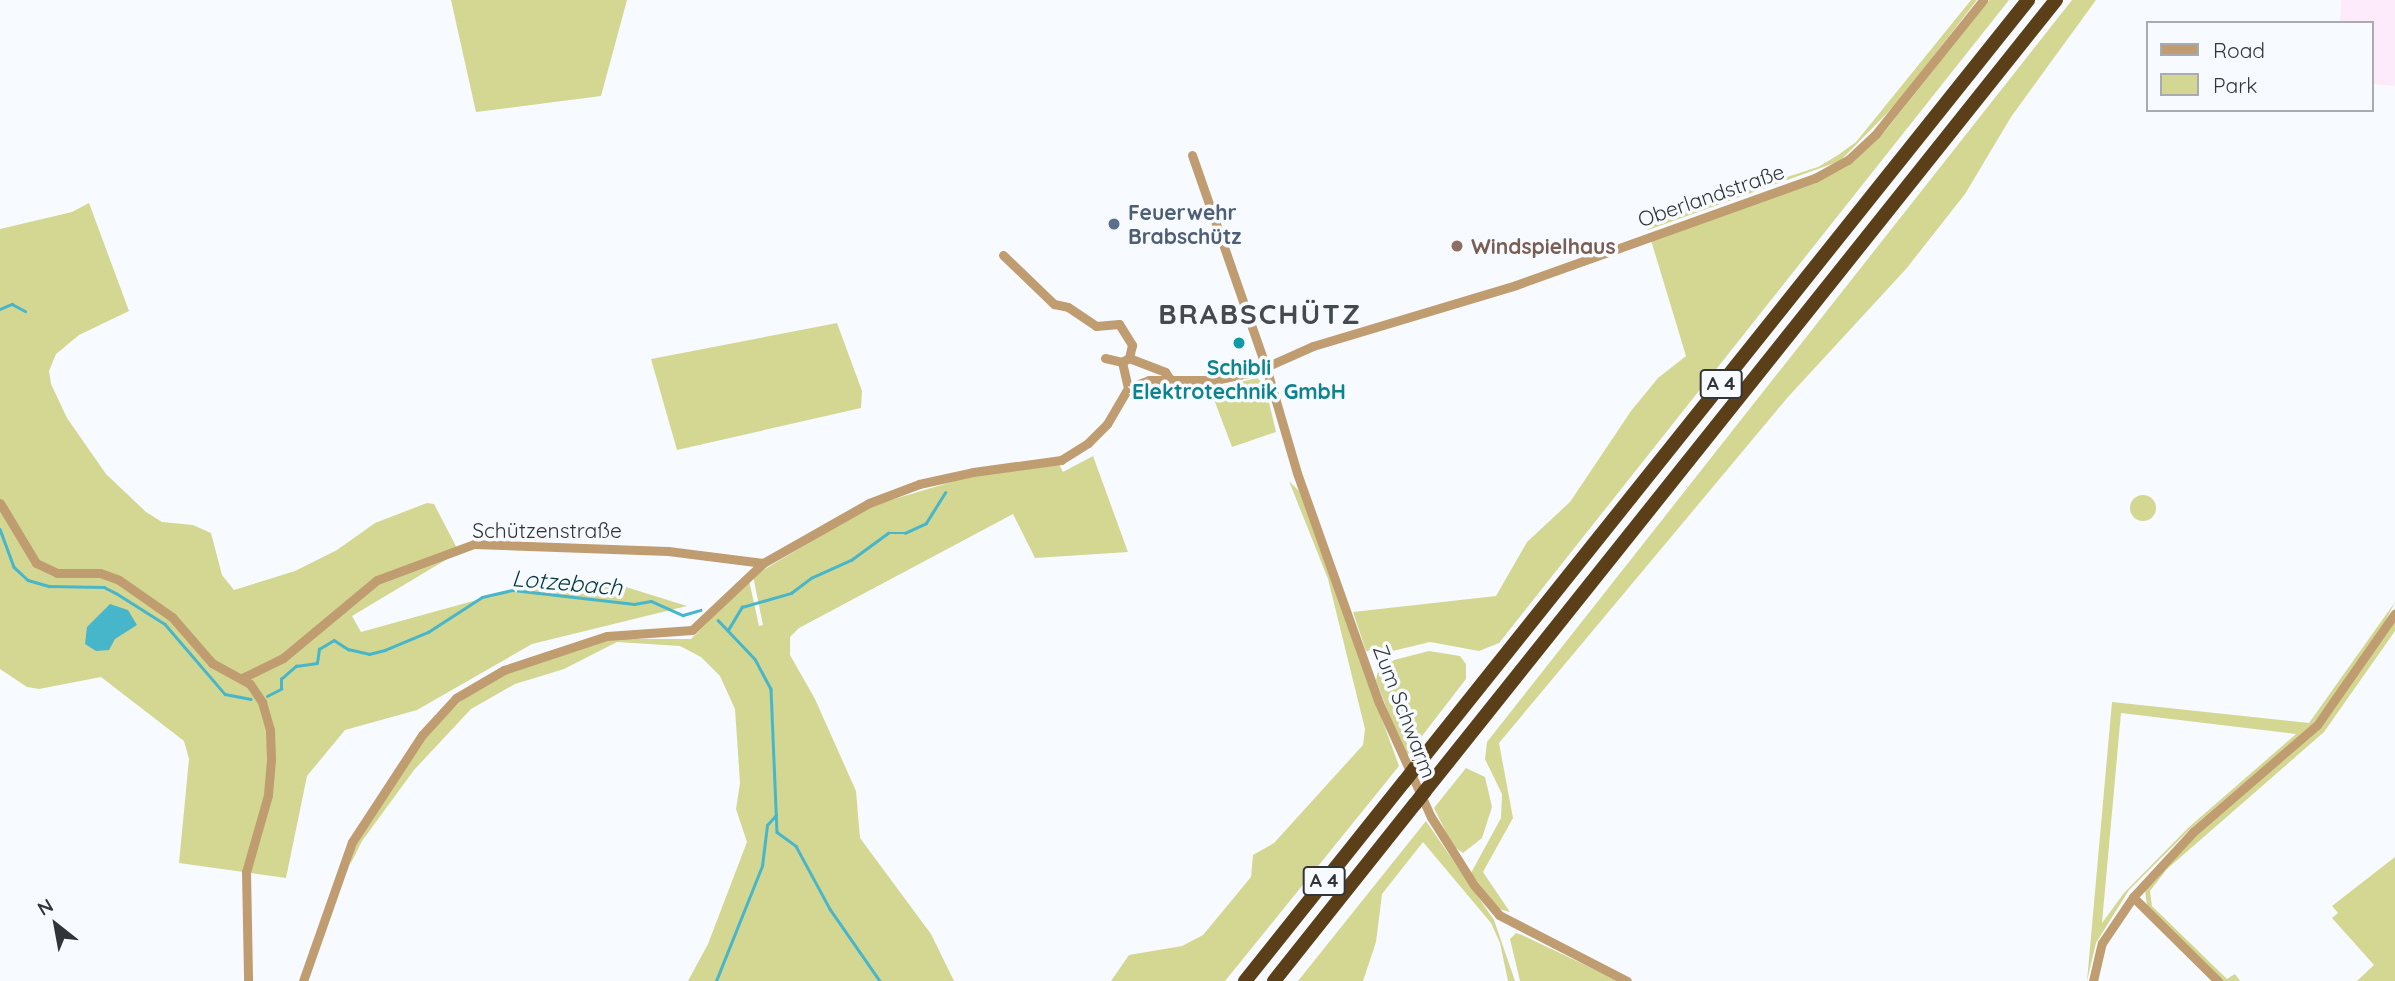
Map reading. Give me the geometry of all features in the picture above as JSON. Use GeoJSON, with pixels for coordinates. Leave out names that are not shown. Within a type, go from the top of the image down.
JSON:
{"type":"FeatureCollection","features":[{"type":"Feature","properties":{"kind":"highway","name":"A 4"},"geometry":{"type":"LineString","coordinates":[[1245,981],[2028,0]]}},
{"type":"Feature","properties":{"kind":"highway","name":"A 4"},"geometry":{"type":"LineString","coordinates":[[1274,981],[2056,0]]}},
{"type":"Feature","properties":{"kind":"street","name":"Oberlandstraße"},"geometry":{"type":"LineString","coordinates":[[1170,379],[1215,380],[1266,367],[1313,346],[1516,285],[1831,170],[1875,135],[1983,0]]}},
{"type":"Feature","properties":{"kind":"street","name":"Zum Schwarm"},"geometry":{"type":"LineString","coordinates":[[1192,155],[1266,367],[1283,434],[1379,703],[1431,817],[1474,885],[1499,915],[1627,981]]}},
{"type":"Feature","properties":{"kind":"street"},"geometry":{"type":"LineString","coordinates":[[303,981],[352,842],[447,706],[504,670],[607,636],[692,630],[763,563],[836,520],[897,491],[973,472],[1060,460],[1088,443],[1107,424],[1128,388],[1125,360],[1132,345],[1127,331],[1111,323],[1096,326],[1068,307],[1054,304],[1003,255]]}},
{"type":"Feature","properties":{"kind":"street"},"geometry":{"type":"LineString","coordinates":[[1105,358],[1125,360],[1166,372],[1170,379],[1128,388]]}},
{"type":"Feature","properties":{"kind":"street"},"geometry":{"type":"LineString","coordinates":[[0,503],[36,563],[57,573],[100,573],[119,580],[172,617],[219,669],[243,678],[266,711],[271,748],[268,795],[246,872],[248,981]]}},
{"type":"Feature","properties":{"kind":"street","name":"Schützenstraße"},"geometry":{"type":"LineString","coordinates":[[243,678],[283,658],[377,580],[474,544],[583,545],[756,559],[763,563]]}},
{"type":"Feature","properties":{"kind":"street"},"geometry":{"type":"LineString","coordinates":[[2093,981],[2102,943],[2133,897],[2193,832],[2317,725],[2395,613]]}},
{"type":"Feature","properties":{"kind":"street"},"geometry":{"type":"LineString","coordinates":[[2133,897],[2218,981]]}},
{"type":"Feature","properties":{"kind":"shaded area"},"geometry":{"type":"Polygon","coordinates":[[[2341,0],[2395,0],[2395,86],[2374,84],[2374,21],[2340,21],[2341,0]]]}},
{"type":"Feature","properties":{"kind":"green space"},"geometry":{"type":"Polygon","coordinates":[[[451,0],[627,0],[601,96],[476,112],[451,0]]]}},
{"type":"Feature","properties":{"kind":"green space"},"geometry":{"type":"Polygon","coordinates":[[[1971,0],[1977,0],[1897,103],[1840,161],[1648,230],[1646,223],[1818,167],[1838,155],[1856,142],[1971,0]]]}},
{"type":"Feature","properties":{"kind":"green space"},"geometry":{"type":"Polygon","coordinates":[[[1989,0],[2009,0],[1499,643],[1479,651],[1430,642],[1376,655],[1366,651],[1353,612],[1496,596],[1527,542],[1570,502],[1631,411],[1658,378],[1686,356],[1650,237],[1816,182],[1853,162],[1886,130],[1989,0]]]}},
{"type":"Feature","properties":{"kind":"green space"},"geometry":{"type":"Polygon","coordinates":[[[2072,0],[2096,0],[2011,117],[1965,194],[1906,269],[1788,397],[1499,743],[1513,818],[1483,872],[1510,912],[1499,909],[1471,873],[1501,818],[1502,794],[1485,759],[1487,742],[2072,0]]]}},
{"type":"Feature","properties":{"kind":"green space"},"geometry":{"type":"Polygon","coordinates":[[[89,203],[129,311],[79,335],[56,354],[49,371],[51,384],[67,418],[106,474],[146,512],[162,522],[193,525],[211,533],[222,575],[234,590],[295,571],[337,550],[375,523],[427,503],[434,504],[459,552],[352,616],[361,632],[549,580],[613,583],[687,606],[532,644],[417,710],[345,730],[307,776],[286,878],[179,863],[189,759],[184,741],[101,677],[39,689],[27,687],[0,669],[0,229],[72,212],[89,203]]]}},
{"type":"Feature","properties":{"kind":"green space"},"geometry":{"type":"Polygon","coordinates":[[[837,323],[862,391],[861,408],[677,450],[651,359],[837,323]]]}},
{"type":"Feature","properties":{"kind":"green space"},"geometry":{"type":"Polygon","coordinates":[[[1257,378],[1265,385],[1276,432],[1232,447],[1210,389],[1257,378]]]}},
{"type":"Feature","properties":{"kind":"green space"},"geometry":{"type":"Polygon","coordinates":[[[1093,456],[1128,552],[1035,558],[1013,514],[799,628],[790,637],[790,655],[815,699],[856,791],[860,838],[931,934],[954,981],[688,981],[708,944],[747,842],[736,809],[740,783],[735,709],[720,676],[701,657],[680,646],[617,642],[564,669],[515,684],[471,709],[414,770],[362,841],[350,865],[355,843],[427,735],[461,701],[506,673],[609,639],[691,639],[749,580],[759,626],[763,625],[753,576],[871,506],[978,474],[1059,464],[1063,472],[1093,456]]]}},
{"type":"Feature","properties":{"kind":"green space"},"geometry":{"type":"Polygon","coordinates":[[[1289,481],[1299,491],[1399,766],[1225,981],[1111,981],[1129,955],[1182,946],[1203,935],[1251,877],[1253,855],[1274,843],[1363,745],[1365,729],[1328,579],[1289,481]]]}},
{"type":"Feature","properties":{"kind":"green space"},"geometry":{"type":"Polygon","coordinates":[[[2143,495],[2152,499],[2156,508],[2152,517],[2143,521],[2134,517],[2130,508],[2134,499],[2143,495]]]}},
{"type":"Feature","properties":{"kind":"green space"},"geometry":{"type":"Polygon","coordinates":[[[2395,602],[2379,634],[2312,725],[2190,829],[2129,890],[2096,943],[2087,981],[2112,702],[2309,723],[2395,602]],[[2121,713],[2102,923],[2124,893],[2188,828],[2296,734],[2121,713]]]}},
{"type":"Feature","properties":{"kind":"green space"},"geometry":{"type":"Polygon","coordinates":[[[2395,620],[2395,631],[2324,732],[2167,869],[2150,891],[2152,906],[2227,979],[2235,974],[2240,981],[2221,981],[2147,906],[2145,890],[2196,835],[2319,728],[2395,620]]]}},
{"type":"Feature","properties":{"kind":"green space"},"geometry":{"type":"Polygon","coordinates":[[[1429,651],[1460,656],[1466,664],[1466,679],[1405,758],[1376,680],[1378,671],[1394,660],[1429,651]]]}},
{"type":"Feature","properties":{"kind":"green space"},"geometry":{"type":"Polygon","coordinates":[[[1466,768],[1485,777],[1492,807],[1482,838],[1463,853],[1453,846],[1434,808],[1466,768]]]}},
{"type":"Feature","properties":{"kind":"green space"},"geometry":{"type":"Polygon","coordinates":[[[1426,821],[1494,920],[1515,981],[1508,981],[1500,943],[1491,923],[1423,842],[1382,894],[1376,942],[1363,981],[1298,981],[1426,821]]]}},
{"type":"Feature","properties":{"kind":"green space"},"geometry":{"type":"Polygon","coordinates":[[[2395,857],[2395,981],[2357,981],[2374,965],[2332,918],[2338,913],[2332,906],[2395,857]]]}},
{"type":"Feature","properties":{"kind":"green space"},"geometry":{"type":"Polygon","coordinates":[[[1516,933],[1619,981],[1520,981],[1510,939],[1516,933]]]}},
{"type":"Feature","properties":{"kind":"water"},"geometry":{"type":"Polygon","coordinates":[[[110,604],[128,610],[137,625],[115,639],[109,650],[96,651],[85,644],[87,627],[110,604]]]}},
{"type":"Feature","properties":{"kind":"waterway"},"geometry":{"type":"LineString","coordinates":[[0,309],[12,304],[25,311]]}},
{"type":"Feature","properties":{"kind":"waterway"},"geometry":{"type":"LineString","coordinates":[[728,630],[742,607],[791,593],[811,578],[851,560],[888,533],[905,533],[926,523],[945,492]]}},
{"type":"Feature","properties":{"kind":"waterway","name":"Lotzebach"},"geometry":{"type":"LineString","coordinates":[[0,529],[14,567],[28,580],[49,586],[104,587],[116,593],[165,624],[225,694],[251,699]]}},
{"type":"Feature","properties":{"kind":"waterway","name":"Lotzebach"},"geometry":{"type":"LineString","coordinates":[[267,696],[281,689],[281,679],[296,666],[317,663],[319,649],[334,640],[348,649],[369,654],[385,650],[428,632],[482,597],[513,590],[634,604],[651,601],[683,615],[700,610]]}},
{"type":"Feature","properties":{"kind":"waterway","name":"Lotzebach"},"geometry":{"type":"LineString","coordinates":[[718,620],[755,659],[771,689],[777,832],[796,846],[830,909],[880,981]]}},
{"type":"Feature","properties":{"kind":"waterway"},"geometry":{"type":"LineString","coordinates":[[716,981],[762,866],[767,825],[776,815]]}},
{"type":"Feature","properties":{"kind":"place","name":"Feuerwehr Brabschütz"},"geometry":{"type":"Point","coordinates":[1114,224]}},
{"type":"Feature","properties":{"kind":"place","name":"Windspielhaus"},"geometry":{"type":"Point","coordinates":[1457,246]}},
{"type":"Feature","properties":{"kind":"place","name":"Schibli Elektrotechnik GmbH"},"geometry":{"type":"Point","coordinates":[1239,343]}},
{"type":"Feature","properties":{"kind":"district","name":"BRABSCHÜTZ"},"geometry":{"type":"Point","coordinates":[1260,314]}}]}
